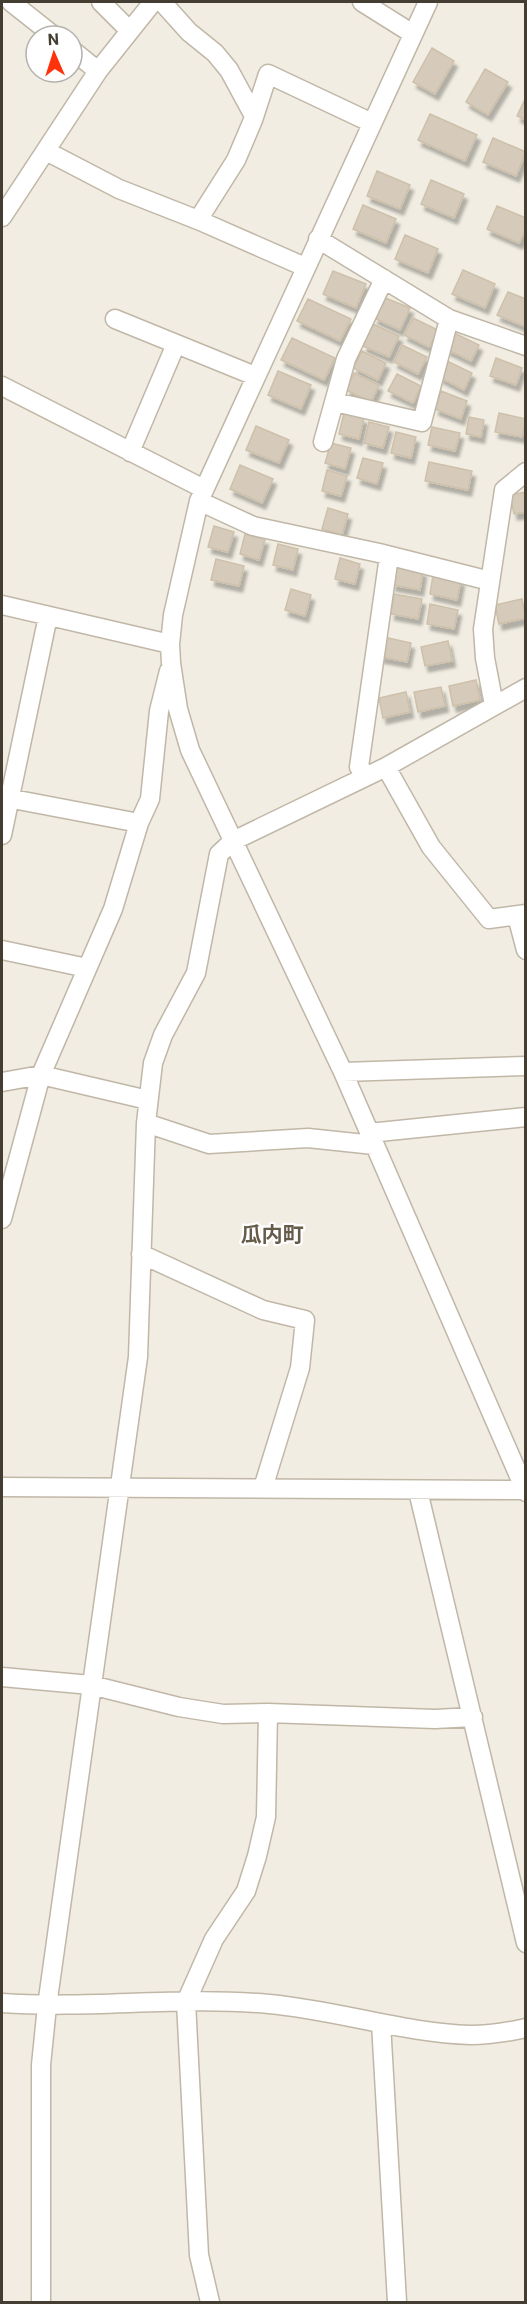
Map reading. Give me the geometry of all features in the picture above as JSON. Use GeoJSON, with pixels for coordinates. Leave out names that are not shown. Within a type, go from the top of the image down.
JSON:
{"type":"FeatureCollection","features":[{"type":"Feature","properties":{"kind":"street"},"geometry":{"type":"LineString","coordinates":[[10,2],[38,24]]}},
{"type":"Feature","properties":{"kind":"street"},"geometry":{"type":"LineString","coordinates":[[101,2],[130,31]]}},
{"type":"Feature","properties":{"kind":"street"},"geometry":{"type":"LineString","coordinates":[[4,206],[46,151],[98,71],[153,2]]}},
{"type":"Feature","properties":{"kind":"street"},"geometry":{"type":"LineString","coordinates":[[162,2],[189,32],[215,53],[229,70],[254,116]]}},
{"type":"Feature","properties":{"kind":"street"},"geometry":{"type":"LineString","coordinates":[[362,2],[413,34]]}},
{"type":"Feature","properties":{"kind":"street"},"geometry":{"type":"LineString","coordinates":[[2,1487],[525,1491],[343,1072],[190,750],[178,709],[171,663],[173,615],[201,495],[428,2]]}},
{"type":"Feature","properties":{"kind":"street"},"geometry":{"type":"LineString","coordinates":[[84,60],[98,71]]}},
{"type":"Feature","properties":{"kind":"street"},"geometry":{"type":"LineString","coordinates":[[198,220],[236,160],[268,74],[372,123]]}},
{"type":"Feature","properties":{"kind":"street"},"geometry":{"type":"LineString","coordinates":[[46,151],[119,189],[198,220],[306,267]]}},
{"type":"Feature","properties":{"kind":"street"},"geometry":{"type":"LineString","coordinates":[[318,239],[449,319],[525,346]]}},
{"type":"Feature","properties":{"kind":"street"},"geometry":{"type":"LineString","coordinates":[[323,441],[346,359],[384,279]]}},
{"type":"Feature","properties":{"kind":"street"},"geometry":{"type":"LineString","coordinates":[[115,319],[255,376]]}},
{"type":"Feature","properties":{"kind":"street"},"geometry":{"type":"LineString","coordinates":[[335,402],[422,422],[449,319]]}},
{"type":"Feature","properties":{"kind":"street"},"geometry":{"type":"LineString","coordinates":[[130,452],[176,344]]}},
{"type":"Feature","properties":{"kind":"street"},"geometry":{"type":"LineString","coordinates":[[2,386],[130,452],[253,526],[490,581]]}},
{"type":"Feature","properties":{"kind":"street"},"geometry":{"type":"LineString","coordinates":[[494,705],[485,658],[483,629],[504,490],[525,472]]}},
{"type":"Feature","properties":{"kind":"street"},"geometry":{"type":"LineString","coordinates":[[367,776],[359,766],[389,556]]}},
{"type":"Feature","properties":{"kind":"street"},"geometry":{"type":"LineString","coordinates":[[2,606],[170,644]]}},
{"type":"Feature","properties":{"kind":"street"},"geometry":{"type":"LineString","coordinates":[[2,835],[6,797],[48,616]]}},
{"type":"Feature","properties":{"kind":"street"},"geometry":{"type":"LineString","coordinates":[[2,1218],[41,1075],[113,909],[139,823],[150,799],[159,711],[171,663]]}},
{"type":"Feature","properties":{"kind":"street"},"geometry":{"type":"LineString","coordinates":[[41,2302],[41,2065],[47,2006],[138,1357],[146,1123],[153,1063],[163,1035],[196,973],[219,854],[233,841],[386,767],[525,688]]}},
{"type":"Feature","properties":{"kind":"street"},"geometry":{"type":"LineString","coordinates":[[386,767],[431,847],[489,919],[521,915],[525,950]]}},
{"type":"Feature","properties":{"kind":"street"},"geometry":{"type":"LineString","coordinates":[[6,797],[139,823]]}},
{"type":"Feature","properties":{"kind":"street"},"geometry":{"type":"LineString","coordinates":[[2,950],[87,968]]}},
{"type":"Feature","properties":{"kind":"street"},"geometry":{"type":"LineString","coordinates":[[343,1072],[525,1066]]}},
{"type":"Feature","properties":{"kind":"street"},"geometry":{"type":"LineString","coordinates":[[2,1082],[41,1075],[148,1100]]}},
{"type":"Feature","properties":{"kind":"street"},"geometry":{"type":"LineString","coordinates":[[146,1123],[210,1144],[308,1138],[372,1139],[525,1117]]}},
{"type":"Feature","properties":{"kind":"street"},"geometry":{"type":"LineString","coordinates":[[141,1254],[263,1310],[305,1320],[300,1368],[263,1488]]}},
{"type":"Feature","properties":{"kind":"street"},"geometry":{"type":"LineString","coordinates":[[418,1491],[525,1943]]}},
{"type":"Feature","properties":{"kind":"street"},"geometry":{"type":"LineString","coordinates":[[2,1677],[91,1685],[179,1707],[223,1714],[268,1713],[435,1719],[473,1717]]}},
{"type":"Feature","properties":{"kind":"street"},"geometry":{"type":"LineString","coordinates":[[210,2302],[200,2255],[186,2002],[214,1939],[246,1891],[257,1856],[266,1817],[268,1713]]}},
{"type":"Feature","properties":{"kind":"street"},"geometry":{"type":"LineString","coordinates":[[2,2003],[47,2006],[186,2002],[269,2004],[327,2012],[381,2024],[472,2035],[525,2028]]}},
{"type":"Feature","properties":{"kind":"street"},"geometry":{"type":"LineString","coordinates":[[381,2024],[397,2302]]}},
{"type":"Feature","properties":{"kind":"building"},"geometry":{"type":"Polygon","coordinates":[[[432,48],[454,61],[435,94],[413,82],[432,48]]]}},
{"type":"Feature","properties":{"kind":"building"},"geometry":{"type":"Polygon","coordinates":[[[485,69],[508,82],[488,115],[466,102],[485,69]]]}},
{"type":"Feature","properties":{"kind":"building"},"geometry":{"type":"Polygon","coordinates":[[[526,97],[526,120],[517,116],[526,97]]]}},
{"type":"Feature","properties":{"kind":"building"},"geometry":{"type":"Polygon","coordinates":[[[430,114],[477,135],[465,161],[418,140],[430,114]]]}},
{"type":"Feature","properties":{"kind":"building"},"geometry":{"type":"Polygon","coordinates":[[[493,138],[526,152],[516,176],[483,162],[493,138]]]}},
{"type":"Feature","properties":{"kind":"building"},"geometry":{"type":"Polygon","coordinates":[[[377,171],[410,185],[400,209],[367,196],[377,171]]]}},
{"type":"Feature","properties":{"kind":"building"},"geometry":{"type":"Polygon","coordinates":[[[431,180],[464,194],[454,218],[421,204],[431,180]]]}},
{"type":"Feature","properties":{"kind":"building"},"geometry":{"type":"Polygon","coordinates":[[[363,205],[396,219],[386,243],[353,229],[363,205]]]}},
{"type":"Feature","properties":{"kind":"building"},"geometry":{"type":"Polygon","coordinates":[[[497,206],[526,218],[526,229],[519,243],[487,229],[497,206]]]}},
{"type":"Feature","properties":{"kind":"building"},"geometry":{"type":"Polygon","coordinates":[[[405,235],[438,249],[428,273],[395,259],[405,235]]]}},
{"type":"Feature","properties":{"kind":"building"},"geometry":{"type":"Polygon","coordinates":[[[463,270],[495,284],[485,308],[452,294],[463,270]]]}},
{"type":"Feature","properties":{"kind":"building"},"geometry":{"type":"Polygon","coordinates":[[[333,271],[366,284],[356,308],[323,294],[333,271]]]}},
{"type":"Feature","properties":{"kind":"building"},"geometry":{"type":"Polygon","coordinates":[[[508,292],[526,299],[526,327],[497,315],[508,292]]]}},
{"type":"Feature","properties":{"kind":"building"},"geometry":{"type":"Polygon","coordinates":[[[383,297],[410,308],[400,330],[374,318],[383,297]]]}},
{"type":"Feature","properties":{"kind":"building"},"geometry":{"type":"Polygon","coordinates":[[[308,299],[351,319],[340,341],[297,321],[308,299]]]}},
{"type":"Feature","properties":{"kind":"building"},"geometry":{"type":"Polygon","coordinates":[[[413,318],[438,330],[429,347],[404,335],[413,318]]]}},
{"type":"Feature","properties":{"kind":"building"},"geometry":{"type":"Polygon","coordinates":[[[373,324],[399,336],[389,357],[363,346],[373,324]]]}},
{"type":"Feature","properties":{"kind":"building"},"geometry":{"type":"Polygon","coordinates":[[[454,333],[479,345],[471,361],[446,349],[454,333]]]}},
{"type":"Feature","properties":{"kind":"building"},"geometry":{"type":"Polygon","coordinates":[[[292,338],[335,358],[324,380],[281,360],[292,338]]]}},
{"type":"Feature","properties":{"kind":"building"},"geometry":{"type":"Polygon","coordinates":[[[402,345],[427,357],[418,374],[394,362],[402,345]]]}},
{"type":"Feature","properties":{"kind":"building"},"geometry":{"type":"Polygon","coordinates":[[[362,351],[386,363],[378,380],[353,368],[362,351]]]}},
{"type":"Feature","properties":{"kind":"building"},"geometry":{"type":"Polygon","coordinates":[[[496,358],[522,368],[516,385],[490,376],[496,358]]]}},
{"type":"Feature","properties":{"kind":"building"},"geometry":{"type":"Polygon","coordinates":[[[447,361],[472,373],[464,390],[439,377],[447,361]]]}},
{"type":"Feature","properties":{"kind":"building"},"geometry":{"type":"Polygon","coordinates":[[[278,371],[311,385],[301,409],[268,395],[278,371]]]}},
{"type":"Feature","properties":{"kind":"building"},"geometry":{"type":"Polygon","coordinates":[[[354,373],[379,385],[371,402],[346,390],[354,373]]]}},
{"type":"Feature","properties":{"kind":"building"},"geometry":{"type":"Polygon","coordinates":[[[397,374],[421,386],[413,403],[388,391],[397,374]]]}},
{"type":"Feature","properties":{"kind":"building"},"geometry":{"type":"Polygon","coordinates":[[[441,391],[467,401],[461,419],[435,409],[441,391]]]}},
{"type":"Feature","properties":{"kind":"building"},"geometry":{"type":"Polygon","coordinates":[[[344,413],[364,418],[359,439],[339,434],[344,413]]]}},
{"type":"Feature","properties":{"kind":"building"},"geometry":{"type":"Polygon","coordinates":[[[499,413],[526,419],[522,437],[495,432],[499,413]]]}},
{"type":"Feature","properties":{"kind":"building"},"geometry":{"type":"Polygon","coordinates":[[[469,417],[484,420],[481,437],[466,434],[469,417]]]}},
{"type":"Feature","properties":{"kind":"building"},"geometry":{"type":"Polygon","coordinates":[[[369,422],[389,427],[383,448],[364,443],[369,422]]]}},
{"type":"Feature","properties":{"kind":"building"},"geometry":{"type":"Polygon","coordinates":[[[256,426],[289,440],[279,463],[246,450],[256,426]]]}},
{"type":"Feature","properties":{"kind":"building"},"geometry":{"type":"Polygon","coordinates":[[[432,427],[460,433],[455,451],[428,445],[432,427]]]}},
{"type":"Feature","properties":{"kind":"building"},"geometry":{"type":"Polygon","coordinates":[[[396,432],[416,437],[411,458],[391,453],[396,432]]]}},
{"type":"Feature","properties":{"kind":"building"},"geometry":{"type":"Polygon","coordinates":[[[331,443],[351,448],[345,469],[325,463],[331,443]]]}},
{"type":"Feature","properties":{"kind":"building"},"geometry":{"type":"Polygon","coordinates":[[[363,458],[383,463],[377,484],[357,478],[363,458]]]}},
{"type":"Feature","properties":{"kind":"building"},"geometry":{"type":"Polygon","coordinates":[[[429,462],[472,471],[468,490],[425,481],[429,462]]]}},
{"type":"Feature","properties":{"kind":"building"},"geometry":{"type":"Polygon","coordinates":[[[240,465],[273,479],[262,503],[230,489],[240,465]]]}},
{"type":"Feature","properties":{"kind":"building"},"geometry":{"type":"Polygon","coordinates":[[[327,470],[347,476],[341,496],[322,491],[327,470]]]}},
{"type":"Feature","properties":{"kind":"building"},"geometry":{"type":"Polygon","coordinates":[[[526,492],[526,512],[514,514],[510,495],[526,492]]]}},
{"type":"Feature","properties":{"kind":"building"},"geometry":{"type":"Polygon","coordinates":[[[328,508],[348,514],[342,535],[322,529],[328,508]]]}},
{"type":"Feature","properties":{"kind":"building"},"geometry":{"type":"Polygon","coordinates":[[[214,526],[234,532],[228,552],[208,547],[214,526]]]}},
{"type":"Feature","properties":{"kind":"building"},"geometry":{"type":"Polygon","coordinates":[[[245,534],[265,539],[259,560],[240,554],[245,534]]]}},
{"type":"Feature","properties":{"kind":"building"},"geometry":{"type":"Polygon","coordinates":[[[278,544],[298,549],[293,570],[273,565],[278,544]]]}},
{"type":"Feature","properties":{"kind":"building"},"geometry":{"type":"Polygon","coordinates":[[[340,558],[360,564],[355,584],[335,579],[340,558]]]}},
{"type":"Feature","properties":{"kind":"building"},"geometry":{"type":"Polygon","coordinates":[[[216,559],[244,566],[239,586],[211,580],[216,559]]]}},
{"type":"Feature","properties":{"kind":"building"},"geometry":{"type":"Polygon","coordinates":[[[396,566],[423,571],[420,590],[392,585],[396,566]]]}},
{"type":"Feature","properties":{"kind":"building"},"geometry":{"type":"Polygon","coordinates":[[[433,575],[461,580],[457,600],[430,594],[433,575]]]}},
{"type":"Feature","properties":{"kind":"building"},"geometry":{"type":"Polygon","coordinates":[[[291,589],[311,595],[305,616],[285,610],[291,589]]]}},
{"type":"Feature","properties":{"kind":"building"},"geometry":{"type":"Polygon","coordinates":[[[394,594],[422,599],[418,619],[391,614],[394,594]]]}},
{"type":"Feature","properties":{"kind":"building"},"geometry":{"type":"Polygon","coordinates":[[[522,599],[526,618],[499,624],[495,605],[522,599]]]}},
{"type":"Feature","properties":{"kind":"building"},"geometry":{"type":"Polygon","coordinates":[[[430,604],[458,610],[454,629],[427,624],[430,604]]]}},
{"type":"Feature","properties":{"kind":"building"},"geometry":{"type":"Polygon","coordinates":[[[384,637],[411,643],[407,662],[380,657],[384,637]]]}},
{"type":"Feature","properties":{"kind":"building"},"geometry":{"type":"Polygon","coordinates":[[[448,641],[452,661],[425,666],[421,647],[448,641]]]}},
{"type":"Feature","properties":{"kind":"building"},"geometry":{"type":"Polygon","coordinates":[[[476,680],[480,700],[453,706],[449,686],[476,680]]]}},
{"type":"Feature","properties":{"kind":"building"},"geometry":{"type":"Polygon","coordinates":[[[441,687],[445,706],[418,712],[414,692],[441,687]]]}},
{"type":"Feature","properties":{"kind":"building"},"geometry":{"type":"Polygon","coordinates":[[[406,692],[410,712],[383,718],[379,698],[406,692]]]}},
{"type":"Feature","properties":{"kind":"district","name":"瓜内町"},"geometry":{"type":"Point","coordinates":[272,1235]}}]}
